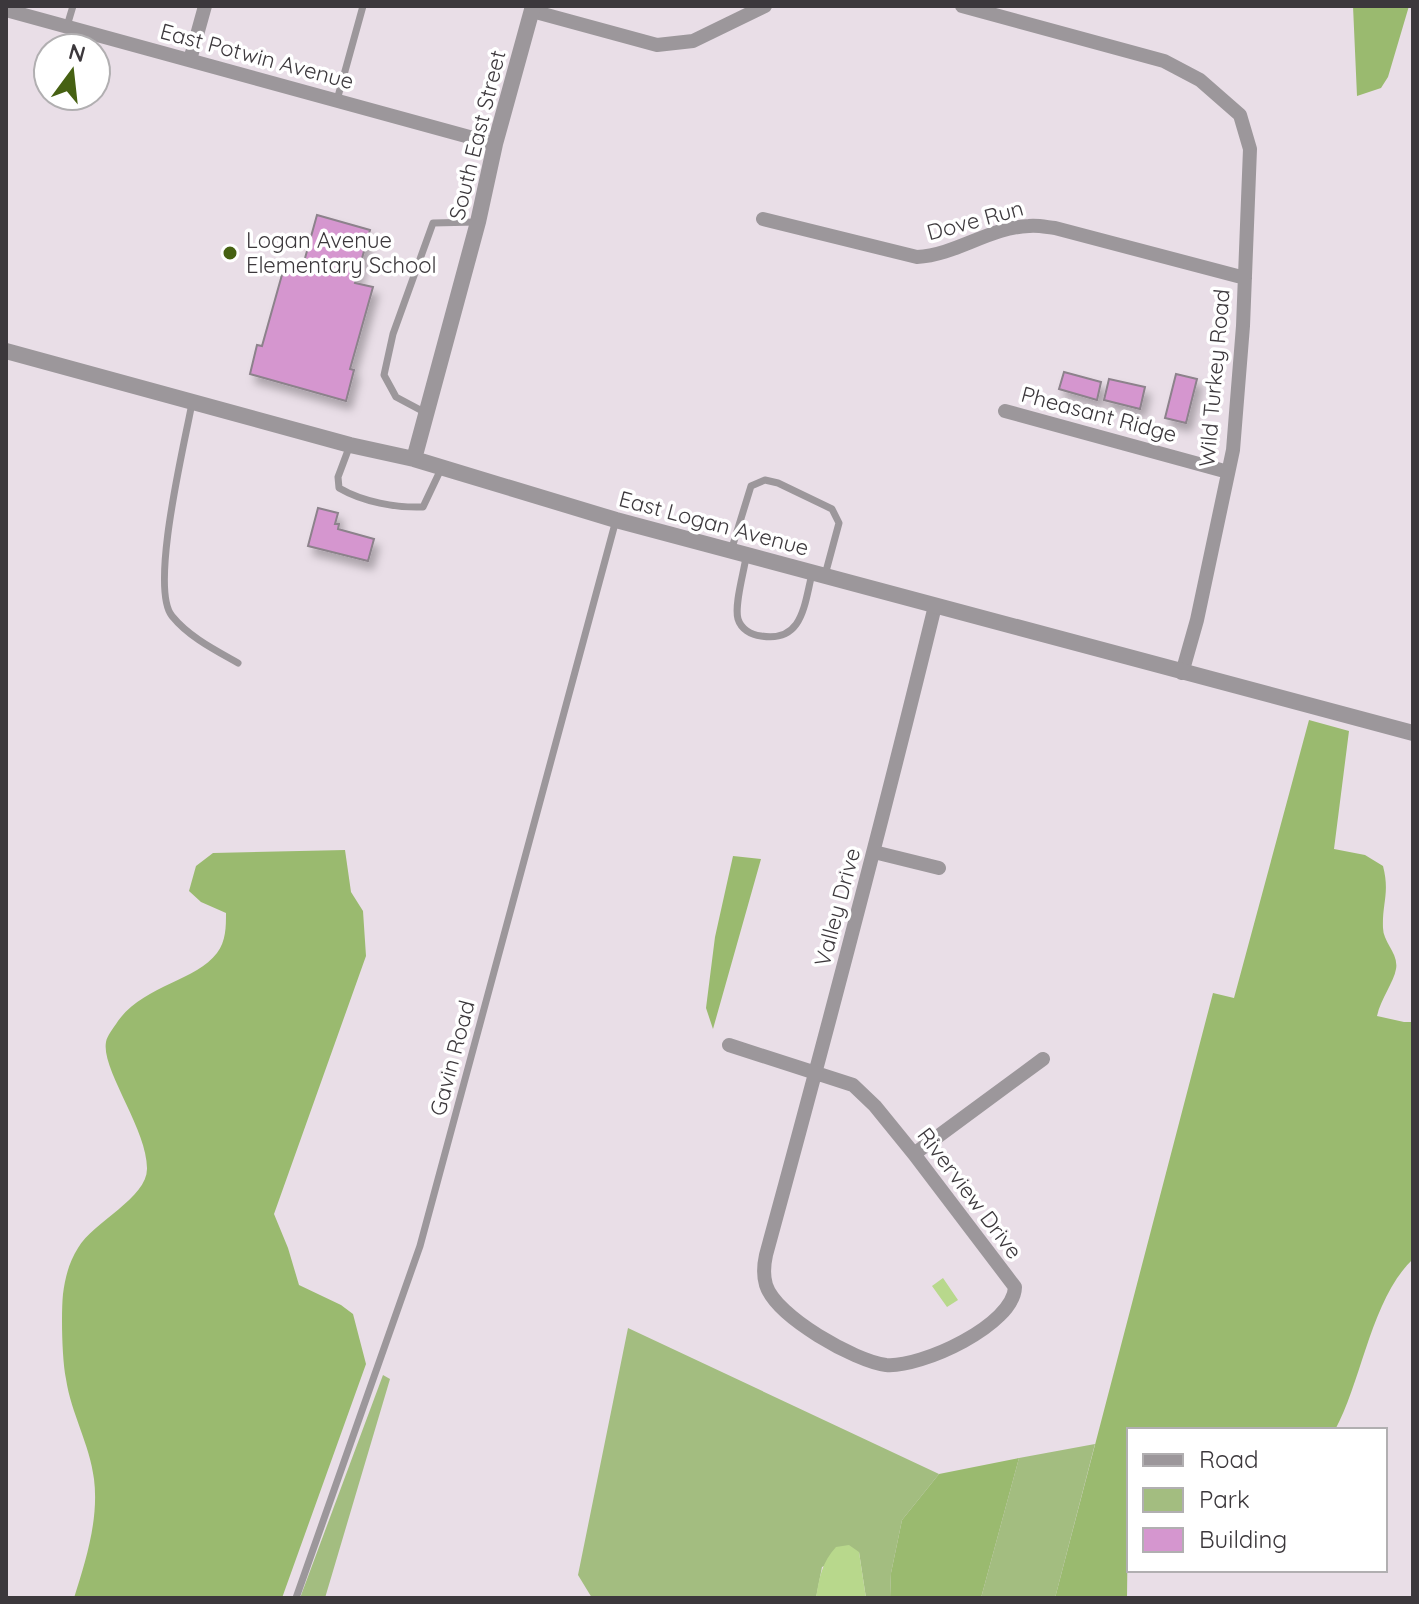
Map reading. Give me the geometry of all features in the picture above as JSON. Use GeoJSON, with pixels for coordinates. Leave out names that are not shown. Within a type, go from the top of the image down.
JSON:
{"type":"FeatureCollection","features":[{"type":"Feature","properties":{"kind":"street"},"geometry":{"type":"LineString","coordinates":[[190,60],[205,6]]}},
{"type":"Feature","properties":{"kind":"street"},"geometry":{"type":"LineString","coordinates":[[532,8],[657,45],[693,41],[765,6]]}},
{"type":"Feature","properties":{"kind":"street","name":"Wild Turkey Road"},"geometry":{"type":"LineString","coordinates":[[962,6],[1164,61],[1200,80],[1240,115],[1250,149],[1234,435],[1197,620],[1182,673]]}},
{"type":"Feature","properties":{"kind":"street","name":"South East Street"},"geometry":{"type":"LineString","coordinates":[[414,459],[532,8]]}},
{"type":"Feature","properties":{"kind":"street","name":"East Potwin Avenue"},"geometry":{"type":"LineString","coordinates":[[6,10],[495,144]]}},
{"type":"Feature","properties":{"kind":"street","name":"Dove Run"},"geometry":{"type":"LineString","coordinates":[[763,219],[917,257],[938,256],[983,237],[1027,225],[1055,228],[1245,278]]}},
{"type":"Feature","properties":{"kind":"street","name":"East Logan Avenue"},"geometry":{"type":"LineString","coordinates":[[6,351],[350,445],[414,459],[616,520],[1413,733]]}},
{"type":"Feature","properties":{"kind":"street","name":"Pheasant Ridge"},"geometry":{"type":"LineString","coordinates":[[1005,411],[1228,472]]}},
{"type":"Feature","properties":{"kind":"street","name":"Valley Drive"},"geometry":{"type":"LineString","coordinates":[[776,1218],[874,852],[935,606]]}},
{"type":"Feature","properties":{"kind":"street"},"geometry":{"type":"LineString","coordinates":[[874,852],[939,868]]}},
{"type":"Feature","properties":{"kind":"street","name":"Riverview Drive"},"geometry":{"type":"LineString","coordinates":[[729,1045],[853,1085],[875,1106],[914,1154],[1015,1287],[1011,1303],[980,1333],[920,1360],[888,1365],[861,1359],[790,1315],[766,1287],[764,1268],[776,1218]]}},
{"type":"Feature","properties":{"kind":"street"},"geometry":{"type":"LineString","coordinates":[[914,1154],[1043,1059]]}},
{"type":"Feature","properties":{"kind":"lane"},"geometry":{"type":"LineString","coordinates":[[67,26],[73,6]]}},
{"type":"Feature","properties":{"kind":"lane"},"geometry":{"type":"LineString","coordinates":[[337,100],[363,6]]}},
{"type":"Feature","properties":{"kind":"lane"},"geometry":{"type":"LineString","coordinates":[[426,413],[396,397],[384,375],[393,334],[433,223],[478,222]]}},
{"type":"Feature","properties":{"kind":"lane"},"geometry":{"type":"LineString","coordinates":[[192,403],[165,551],[164,600],[171,616],[206,645],[238,663]]}},
{"type":"Feature","properties":{"kind":"lane"},"geometry":{"type":"LineString","coordinates":[[350,445],[338,477],[339,488],[363,499],[423,507],[441,469]]}},
{"type":"Feature","properties":{"kind":"lane"},"geometry":{"type":"LineString","coordinates":[[765,480],[778,483],[832,509],[839,523],[795,629],[785,636],[755,635],[744,629],[737,615],[739,553],[751,486],[765,480]]}},
{"type":"Feature","properties":{"kind":"lane","name":"Gavin Road"},"geometry":{"type":"LineString","coordinates":[[296,1598],[420,1246],[616,520]]}},
{"type":"Feature","properties":{"kind":"green space"},"geometry":{"type":"Polygon","coordinates":[[[628,1328],[939,1474],[902,1520],[891,1573],[890,1598],[866,1598],[859,1552],[822,1567],[816,1598],[592,1598],[578,1575],[628,1328]]]}},
{"type":"Feature","properties":{"kind":"green space"},"geometry":{"type":"Polygon","coordinates":[[[383,1375],[390,1379],[325,1598],[300,1598],[383,1375]]]}},
{"type":"Feature","properties":{"kind":"green space"},"geometry":{"type":"Polygon","coordinates":[[[1095,1444],[1055,1598],[981,1598],[1019,1458],[1095,1444]]]}},
{"type":"Feature","properties":{"kind":"shaded area"},"geometry":{"type":"Polygon","coordinates":[[[1353,6],[1409,6],[1388,77],[1381,88],[1357,96],[1353,6]]]}},
{"type":"Feature","properties":{"kind":"shaded area"},"geometry":{"type":"Polygon","coordinates":[[[1309,720],[1349,731],[1334,849],[1365,855],[1383,866],[1385,875],[1383,928],[1396,969],[1377,1016],[1413,1022],[1413,1259],[1387,1296],[1336,1428],[1127,1428],[1127,1598],[1055,1598],[1213,993],[1234,998],[1309,720]]]}},
{"type":"Feature","properties":{"kind":"shaded area"},"geometry":{"type":"Polygon","coordinates":[[[345,850],[351,892],[363,911],[366,956],[274,1214],[299,1285],[353,1314],[366,1364],[282,1598],[74,1598],[90,1539],[95,1494],[92,1466],[68,1392],[65,1370],[62,1303],[66,1276],[78,1248],[139,1189],[147,1168],[140,1136],[110,1068],[106,1054],[107,1040],[118,1021],[141,999],[196,970],[220,948],[225,934],[226,913],[201,902],[189,891],[196,866],[213,853],[345,850]]]}},
{"type":"Feature","properties":{"kind":"shaded area"},"geometry":{"type":"Polygon","coordinates":[[[733,856],[761,859],[713,1029],[706,1008],[715,937],[733,856]]]}},
{"type":"Feature","properties":{"kind":"shaded area"},"geometry":{"type":"Polygon","coordinates":[[[943,1278],[958,1300],[947,1307],[932,1286],[943,1278]]]}},
{"type":"Feature","properties":{"kind":"shaded area"},"geometry":{"type":"Polygon","coordinates":[[[1019,1458],[981,1598],[890,1598],[891,1573],[902,1520],[939,1474],[1019,1458]]]}},
{"type":"Feature","properties":{"kind":"shaded area"},"geometry":{"type":"Polygon","coordinates":[[[849,1545],[859,1552],[866,1598],[816,1598],[827,1558],[836,1547],[849,1545]]]}},
{"type":"Feature","properties":{"kind":"building"},"geometry":{"type":"Polygon","coordinates":[[[317,215],[370,230],[355,283],[373,287],[350,369],[354,370],[346,401],[250,374],[257,345],[262,346],[285,264],[302,269],[317,215]]]}},
{"type":"Feature","properties":{"kind":"building"},"geometry":{"type":"Polygon","coordinates":[[[1064,372],[1101,382],[1097,400],[1059,389],[1064,372]]]}},
{"type":"Feature","properties":{"kind":"building"},"geometry":{"type":"Polygon","coordinates":[[[1176,374],[1197,379],[1186,423],[1165,418],[1176,374]]]}},
{"type":"Feature","properties":{"kind":"building"},"geometry":{"type":"Polygon","coordinates":[[[1109,379],[1145,387],[1140,409],[1104,400],[1109,379]]]}},
{"type":"Feature","properties":{"kind":"building"},"geometry":{"type":"Polygon","coordinates":[[[318,508],[338,513],[335,524],[339,524],[338,529],[374,539],[368,561],[308,546],[318,508]]]}},
{"type":"Feature","properties":{"kind":"place","name":"Logan Avenue Elementary School"},"geometry":{"type":"Point","coordinates":[230,253]}}]}
